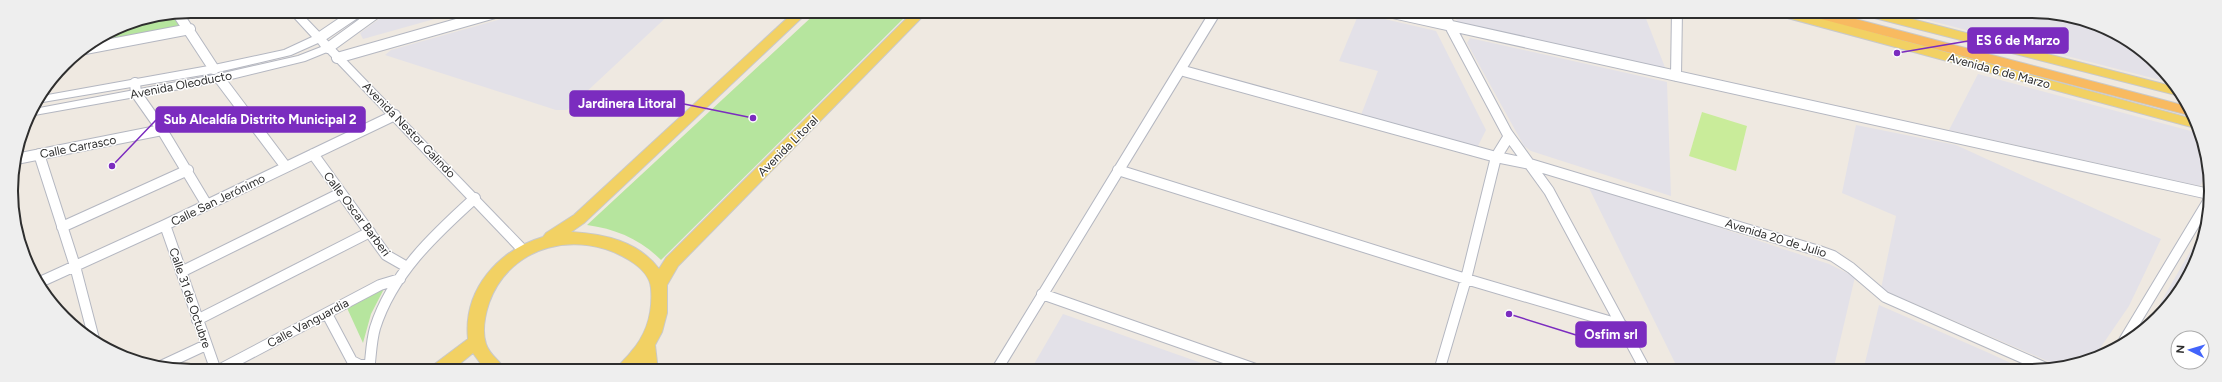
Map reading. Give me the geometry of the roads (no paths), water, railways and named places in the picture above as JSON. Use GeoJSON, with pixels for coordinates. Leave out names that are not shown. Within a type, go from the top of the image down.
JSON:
{"type":"FeatureCollection","features":[{"type":"Feature","properties":{"kind":"highway","name":"Avenida 6 de Marzo"},"geometry":{"type":"LineString","coordinates":[[1833,18],[2184,111]]}},
{"type":"Feature","properties":{"kind":"highway","name":"Avenida 6 de Marzo"},"geometry":{"type":"LineString","coordinates":[[1858,18],[2179,102]]}},
{"type":"Feature","properties":{"kind":"main road"},"geometry":{"type":"LineString","coordinates":[[490,364],[486,361],[476,342],[480,302],[488,283],[504,263],[523,250],[543,242],[579,219],[795,18]]}},
{"type":"Feature","properties":{"kind":"main road","name":"Avenida Litoral"},"geometry":{"type":"LineString","coordinates":[[659,284],[672,262],[915,18]]}},
{"type":"Feature","properties":{"kind":"main road","name":"Avenida 6 de Marzo"},"geometry":{"type":"LineString","coordinates":[[1804,18],[2190,123]]}},
{"type":"Feature","properties":{"kind":"main road","name":"Avenida 6 de Marzo"},"geometry":{"type":"LineString","coordinates":[[1891,18],[2171,90]]}},
{"type":"Feature","properties":{"kind":"main road"},"geometry":{"type":"LineString","coordinates":[[543,242],[570,237],[588,238],[624,247],[649,266],[659,284],[659,316],[647,345],[630,364]]}},
{"type":"Feature","properties":{"kind":"main road"},"geometry":{"type":"LineString","coordinates":[[447,364],[476,342]]}},
{"type":"Feature","properties":{"kind":"main road"},"geometry":{"type":"LineString","coordinates":[[647,345],[648,364]]}},
{"type":"Feature","properties":{"kind":"street"},"geometry":{"type":"LineString","coordinates":[[181,18],[190,29],[216,74],[286,167]]}},
{"type":"Feature","properties":{"kind":"street","name":"Avenida Nestor Galindo"},"geometry":{"type":"LineString","coordinates":[[300,18],[475,198],[523,250]]}},
{"type":"Feature","properties":{"kind":"street"},"geometry":{"type":"LineString","coordinates":[[319,38],[349,18]]}},
{"type":"Feature","properties":{"kind":"street"},"geometry":{"type":"LineString","coordinates":[[328,48],[369,18]]}},
{"type":"Feature","properties":{"kind":"street"},"geometry":{"type":"LineString","coordinates":[[338,58],[478,18]]}},
{"type":"Feature","properties":{"kind":"street"},"geometry":{"type":"LineString","coordinates":[[1000,364],[1212,18]]}},
{"type":"Feature","properties":{"kind":"street"},"geometry":{"type":"LineString","coordinates":[[1413,18],[2204,193]]}},
{"type":"Feature","properties":{"kind":"street"},"geometry":{"type":"LineString","coordinates":[[1446,18],[1509,136],[1549,191],[1642,364]]}},
{"type":"Feature","properties":{"kind":"street"},"geometry":{"type":"LineString","coordinates":[[1676,76],[1677,18]]}},
{"type":"Feature","properties":{"kind":"street"},"geometry":{"type":"LineString","coordinates":[[95,47],[190,29]]}},
{"type":"Feature","properties":{"kind":"street","name":"Avenida Oleoducto"},"geometry":{"type":"LineString","coordinates":[[216,74],[287,53],[319,38]]}},
{"type":"Feature","properties":{"kind":"street","name":"Avenida Oleoducto"},"geometry":{"type":"LineString","coordinates":[[44,99],[136,88],[301,59],[328,48]]}},
{"type":"Feature","properties":{"kind":"street","name":"Avenida 20 de Julio"},"geometry":{"type":"LineString","coordinates":[[1180,70],[1496,157],[1530,164],[1833,256],[1851,268],[1885,297],[2037,364]]}},
{"type":"Feature","properties":{"kind":"street"},"geometry":{"type":"LineString","coordinates":[[136,88],[188,170],[208,205]]}},
{"type":"Feature","properties":{"kind":"street","name":"Avenida Oleoducto"},"geometry":{"type":"LineString","coordinates":[[37,112],[136,88]]}},
{"type":"Feature","properties":{"kind":"street","name":"Calle San Jerónimo"},"geometry":{"type":"LineString","coordinates":[[43,281],[208,205],[395,115]]}},
{"type":"Feature","properties":{"kind":"street","name":"Calle Carrasco"},"geometry":{"type":"LineString","coordinates":[[21,157],[162,130]]}},
{"type":"Feature","properties":{"kind":"street"},"geometry":{"type":"LineString","coordinates":[[1441,364],[1466,279],[1496,157],[1509,136]]}},
{"type":"Feature","properties":{"kind":"street"},"geometry":{"type":"LineString","coordinates":[[39,154],[75,266],[92,333]]}},
{"type":"Feature","properties":{"kind":"street","name":"Calle Oscar Barberi"},"geometry":{"type":"LineString","coordinates":[[313,154],[386,254],[407,267]]}},
{"type":"Feature","properties":{"kind":"street"},"geometry":{"type":"LineString","coordinates":[[62,227],[188,170]]}},
{"type":"Feature","properties":{"kind":"street"},"geometry":{"type":"LineString","coordinates":[[1118,170],[1466,279],[1622,325]]}},
{"type":"Feature","properties":{"kind":"street"},"geometry":{"type":"LineString","coordinates":[[182,272],[341,193]]}},
{"type":"Feature","properties":{"kind":"street"},"geometry":{"type":"LineString","coordinates":[[370,364],[375,328],[391,292],[407,267],[427,242],[475,198]]}},
{"type":"Feature","properties":{"kind":"street"},"geometry":{"type":"LineString","coordinates":[[2128,334],[2203,209]]}},
{"type":"Feature","properties":{"kind":"street","name":"Calle 31 de Octubre"},"geometry":{"type":"LineString","coordinates":[[165,225],[213,364]]}},
{"type":"Feature","properties":{"kind":"street"},"geometry":{"type":"LineString","coordinates":[[197,320],[370,232]]}},
{"type":"Feature","properties":{"kind":"street","name":"Calle Vanguardia"},"geometry":{"type":"LineString","coordinates":[[230,364],[380,285],[400,278]]}},
{"type":"Feature","properties":{"kind":"street"},"geometry":{"type":"LineString","coordinates":[[1042,294],[1241,364]]}},
{"type":"Feature","properties":{"kind":"street"},"geometry":{"type":"LineString","coordinates":[[327,314],[352,361],[358,364]]}},
{"type":"Feature","properties":{"kind":"street"},"geometry":{"type":"LineString","coordinates":[[168,363],[206,345]]}},
{"type":"Feature","properties":{"kind":"place","name":"ES 6 de Marzo"},"geometry":{"type":"Point","coordinates":[1897,53]}},
{"type":"Feature","properties":{"kind":"place","name":"Jardinera Litoral"},"geometry":{"type":"Point","coordinates":[753,118]}},
{"type":"Feature","properties":{"kind":"place","name":"Sub Alcaldía Distrito Municipal 2"},"geometry":{"type":"Point","coordinates":[112,166]}},
{"type":"Feature","properties":{"kind":"place","name":"Osfim srl"},"geometry":{"type":"Point","coordinates":[1509,314]}}]}
